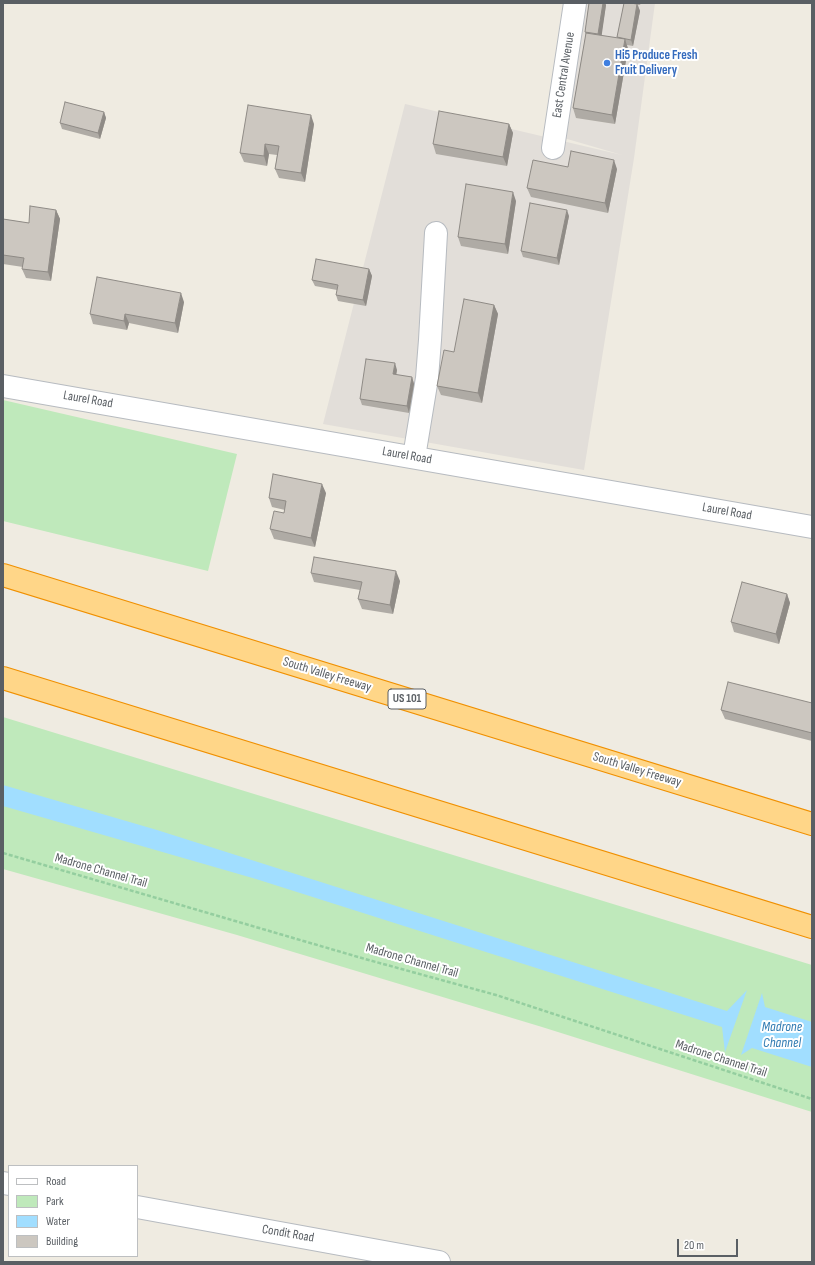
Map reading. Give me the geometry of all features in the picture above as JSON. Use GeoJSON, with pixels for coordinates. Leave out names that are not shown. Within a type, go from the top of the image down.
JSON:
{"type":"FeatureCollection","features":[{"type":"Feature","properties":{"kind":"highway","name":"South Valley Freeway"},"geometry":{"type":"LineString","coordinates":[[3,575],[812,824]]}},
{"type":"Feature","properties":{"kind":"highway"},"geometry":{"type":"LineString","coordinates":[[3,678],[812,927]]}},
{"type":"Feature","properties":{"kind":"street","name":"East Central Avenue"},"geometry":{"type":"LineString","coordinates":[[553,148],[575,3]]}},
{"type":"Feature","properties":{"kind":"street"},"geometry":{"type":"LineString","coordinates":[[414,457],[428,362],[436,233]]}},
{"type":"Feature","properties":{"kind":"street","name":"Laurel Road"},"geometry":{"type":"LineString","coordinates":[[3,386],[812,527]]}},
{"type":"Feature","properties":{"kind":"street","name":"Condit Road"},"geometry":{"type":"LineString","coordinates":[[138,1207],[439,1262]]}},
{"type":"Feature","properties":{"kind":"path","name":"Madrone Channel Trail"},"geometry":{"type":"LineString","coordinates":[[3,853],[372,961],[496,995],[812,1099]]}},
{"type":"Feature","properties":{"kind":"shaded area"},"geometry":{"type":"Polygon","coordinates":[[[576,3],[655,3],[634,158],[584,470],[323,424],[405,104],[622,155],[557,136],[576,3]]]}},
{"type":"Feature","properties":{"kind":"green space"},"geometry":{"type":"Polygon","coordinates":[[[3,400],[237,454],[208,571],[3,521],[3,400]]]}},
{"type":"Feature","properties":{"kind":"green space"},"geometry":{"type":"Polygon","coordinates":[[[3,717],[812,965],[812,1112],[542,1027],[237,935],[3,869],[3,717]]]}},
{"type":"Feature","properties":{"kind":"water","name":"Madrone Channel"},"geometry":{"type":"Polygon","coordinates":[[[3,785],[157,830],[727,1011],[747,990],[725,1052],[722,1027],[256,879],[3,806],[3,785]]]}},
{"type":"Feature","properties":{"kind":"water","name":"Madrone Channel"},"geometry":{"type":"Polygon","coordinates":[[[762,993],[765,1007],[812,1022],[812,1067],[752,1048],[741,1055],[762,993]]]}},
{"type":"Feature","properties":{"kind":"building"},"geometry":{"type":"Polygon","coordinates":[[[589,3],[603,3],[598,34],[585,32],[589,3]]]}},
{"type":"Feature","properties":{"kind":"building"},"geometry":{"type":"Polygon","coordinates":[[[624,3],[637,4],[631,40],[617,37],[624,3]]]}},
{"type":"Feature","properties":{"kind":"building"},"geometry":{"type":"Polygon","coordinates":[[[586,33],[625,39],[612,115],[573,108],[586,33]]]}},
{"type":"Feature","properties":{"kind":"building"},"geometry":{"type":"Polygon","coordinates":[[[65,102],[104,112],[98,133],[60,123],[65,102]]]}},
{"type":"Feature","properties":{"kind":"building"},"geometry":{"type":"Polygon","coordinates":[[[248,105],[311,115],[301,173],[275,169],[279,146],[265,144],[264,156],[240,153],[248,105]]]}},
{"type":"Feature","properties":{"kind":"building"},"geometry":{"type":"Polygon","coordinates":[[[439,111],[509,124],[503,157],[433,144],[439,111]]]}},
{"type":"Feature","properties":{"kind":"building"},"geometry":{"type":"Polygon","coordinates":[[[571,151],[614,160],[605,203],[527,188],[533,160],[568,167],[571,151]]]}},
{"type":"Feature","properties":{"kind":"building"},"geometry":{"type":"Polygon","coordinates":[[[466,184],[513,192],[505,244],[458,237],[466,184]]]}},
{"type":"Feature","properties":{"kind":"building"},"geometry":{"type":"Polygon","coordinates":[[[530,203],[567,210],[557,258],[521,251],[530,203]]]}},
{"type":"Feature","properties":{"kind":"building"},"geometry":{"type":"Polygon","coordinates":[[[30,206],[56,210],[48,272],[22,269],[24,258],[3,255],[3,219],[29,223],[30,206]]]}},
{"type":"Feature","properties":{"kind":"building"},"geometry":{"type":"Polygon","coordinates":[[[316,259],[369,269],[363,300],[336,295],[338,285],[312,280],[316,259]]]}},
{"type":"Feature","properties":{"kind":"building"},"geometry":{"type":"Polygon","coordinates":[[[97,277],[181,293],[175,323],[125,314],[124,321],[90,314],[97,277]]]}},
{"type":"Feature","properties":{"kind":"building"},"geometry":{"type":"Polygon","coordinates":[[[464,299],[494,305],[478,393],[437,386],[444,350],[454,352],[464,299]]]}},
{"type":"Feature","properties":{"kind":"building"},"geometry":{"type":"Polygon","coordinates":[[[366,359],[395,363],[393,374],[412,377],[407,406],[360,399],[366,359]]]}},
{"type":"Feature","properties":{"kind":"building"},"geometry":{"type":"Polygon","coordinates":[[[273,474],[322,484],[311,538],[270,529],[274,511],[284,513],[286,501],[269,498],[273,474]]]}},
{"type":"Feature","properties":{"kind":"building"},"geometry":{"type":"Polygon","coordinates":[[[314,557],[396,571],[390,605],[358,599],[362,582],[311,573],[314,557]]]}},
{"type":"Feature","properties":{"kind":"building"},"geometry":{"type":"Polygon","coordinates":[[[742,582],[787,594],[776,634],[731,622],[742,582]]]}},
{"type":"Feature","properties":{"kind":"building"},"geometry":{"type":"Polygon","coordinates":[[[728,682],[812,703],[812,733],[721,710],[728,682]]]}},
{"type":"Feature","properties":{"kind":"place","name":"Hi5 Produce Fresh Fruit Delivery"},"geometry":{"type":"Point","coordinates":[607,63]}}]}
